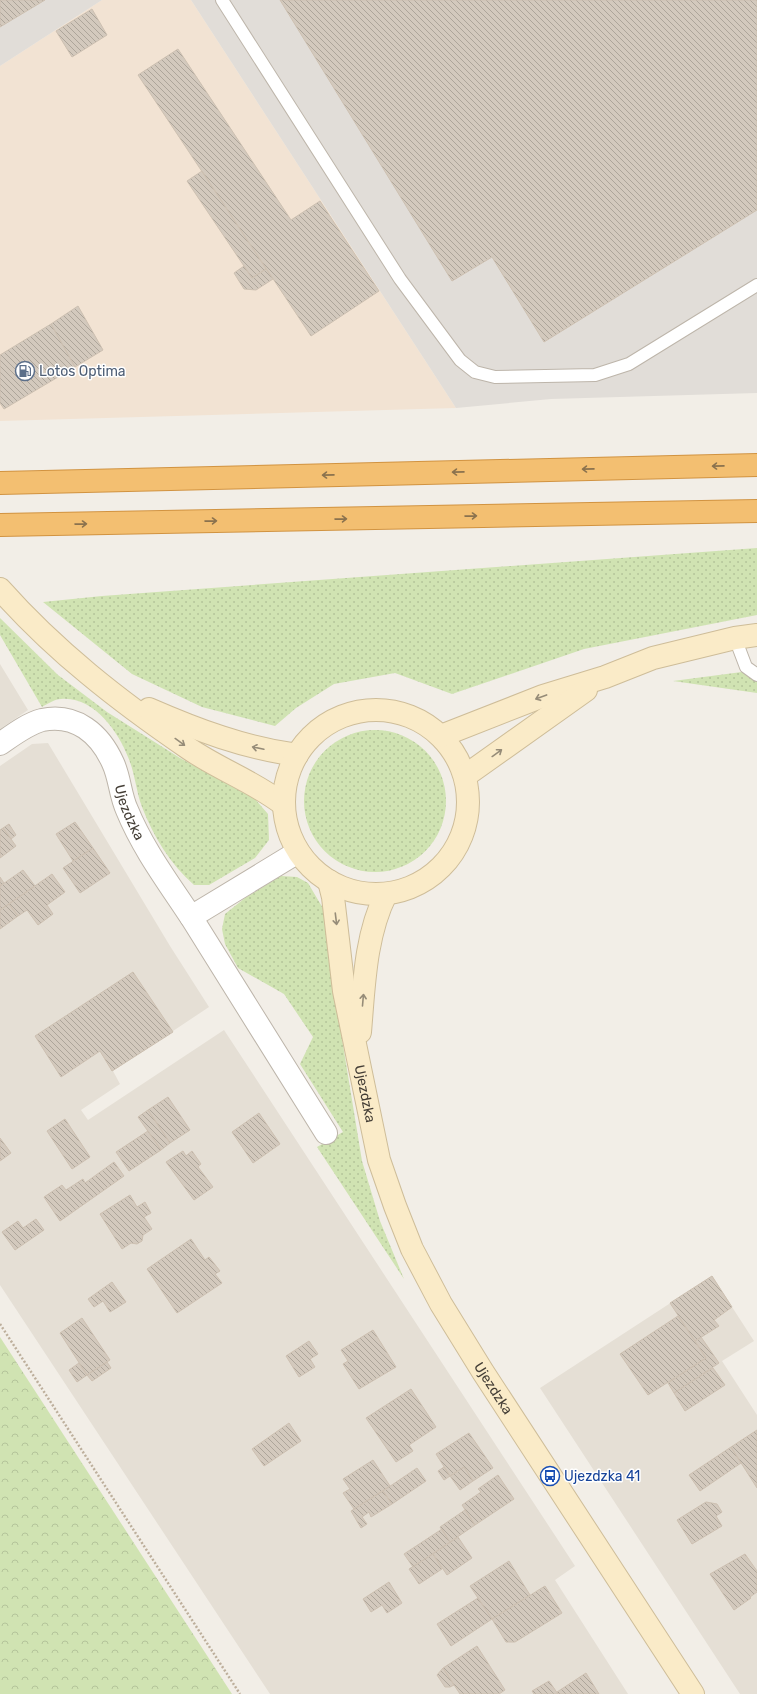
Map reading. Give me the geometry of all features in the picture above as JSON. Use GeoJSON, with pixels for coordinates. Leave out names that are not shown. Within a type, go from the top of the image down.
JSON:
{"type":"FeatureCollection","features":[{"type":"Feature","properties":{"kind":"highway"},"geometry":{"type":"LineString","coordinates":[[8,482],[757,465]]}},
{"type":"Feature","properties":{"kind":"highway"},"geometry":{"type":"LineString","coordinates":[[0,525],[757,511]]}},
{"type":"Feature","properties":{"kind":"main road"},"geometry":{"type":"LineString","coordinates":[[0,589],[27,619],[67,657],[114,694],[189,749],[270,794],[284,805]]}},
{"type":"Feature","properties":{"kind":"main road"},"geometry":{"type":"LineString","coordinates":[[441,736],[543,696],[605,677],[653,658],[735,638],[757,635]]}},
{"type":"Feature","properties":{"kind":"main road"},"geometry":{"type":"LineString","coordinates":[[465,776],[605,677]]}},
{"type":"Feature","properties":{"kind":"main road"},"geometry":{"type":"LineString","coordinates":[[114,694],[199,730],[247,746],[297,755]]}},
{"type":"Feature","properties":{"kind":"main road"},"geometry":{"type":"LineString","coordinates":[[364,710],[385,710],[406,714],[424,723],[441,736],[456,754],[465,776],[469,802],[465,829],[453,853],[435,873],[412,887],[386,894],[366,894],[347,889],[329,881],[314,870],[298,852],[289,832],[284,805],[287,779],[297,755],[309,738],[325,725],[344,715],[364,710]]}},
{"type":"Feature","properties":{"kind":"main road","name":"Ujezdzka"},"geometry":{"type":"LineString","coordinates":[[329,881],[333,898],[344,991],[359,1053],[380,1160],[395,1206],[412,1249],[437,1297],[483,1372],[693,1694]]}},
{"type":"Feature","properties":{"kind":"main road","name":"Ujezdzka"},"geometry":{"type":"LineString","coordinates":[[359,1053],[364,984],[373,926],[386,894]]}},
{"type":"Feature","properties":{"kind":"street","name":"Ujezdzka"},"geometry":{"type":"LineString","coordinates":[[0,744],[21,729],[42,720],[63,719],[81,725],[100,739],[114,764],[126,809],[147,852],[191,917],[326,1133]]}},
{"type":"Feature","properties":{"kind":"street"},"geometry":{"type":"LineString","coordinates":[[191,917],[298,852]]}},
{"type":"Feature","properties":{"kind":"lane"},"geometry":{"type":"LineString","coordinates":[[222,0],[400,279],[460,360],[475,372],[495,377],[595,375],[630,364],[757,285]]}},
{"type":"Feature","properties":{"kind":"lane"},"geometry":{"type":"LineString","coordinates":[[735,638],[746,667],[757,675]]}},
{"type":"Feature","properties":{"kind":"path"},"geometry":{"type":"LineString","coordinates":[[0,1324],[240,1694]]}},
{"type":"Feature","properties":{"kind":"shaded area"},"geometry":{"type":"Polygon","coordinates":[[[0,0],[102,0],[0,66],[0,0]]]}},
{"type":"Feature","properties":{"kind":"shaded area"},"geometry":{"type":"Polygon","coordinates":[[[102,0],[191,0],[456,408],[0,421],[0,66],[102,0]]]}},
{"type":"Feature","properties":{"kind":"shaded area"},"geometry":{"type":"Polygon","coordinates":[[[191,0],[757,0],[757,393],[551,399],[456,408],[191,0]]]}},
{"type":"Feature","properties":{"kind":"shaded area"},"geometry":{"type":"Polygon","coordinates":[[[0,664],[28,710],[0,729],[0,664]]]}},
{"type":"Feature","properties":{"kind":"shaded area"},"geometry":{"type":"Polygon","coordinates":[[[48,743],[170,946],[209,1007],[113,1071],[120,1084],[81,1110],[88,1120],[224,1030],[575,1566],[555,1580],[628,1694],[270,1694],[0,1285],[0,766],[32,744],[48,743]]]}},
{"type":"Feature","properties":{"kind":"shaded area"},"geometry":{"type":"Polygon","coordinates":[[[712,1276],[754,1341],[722,1361],[757,1415],[757,1694],[740,1694],[540,1388],[712,1276]]]}},
{"type":"Feature","properties":{"kind":"green space"},"geometry":{"type":"Polygon","coordinates":[[[757,548],[757,615],[584,649],[452,694],[395,673],[334,684],[296,708],[275,726],[202,707],[132,674],[43,602],[102,596],[757,548]]]}},
{"type":"Feature","properties":{"kind":"green space"},"geometry":{"type":"Polygon","coordinates":[[[0,618],[58,675],[107,712],[180,758],[255,799],[268,814],[269,840],[255,858],[209,885],[194,885],[170,859],[146,818],[128,757],[124,747],[111,726],[94,709],[84,703],[73,700],[59,699],[42,707],[0,635],[0,618]]]}},
{"type":"Feature","properties":{"kind":"green space"},"geometry":{"type":"Polygon","coordinates":[[[757,670],[757,693],[673,681],[757,670]]]}},
{"type":"Feature","properties":{"kind":"green space"},"geometry":{"type":"Polygon","coordinates":[[[368,730],[382,730],[409,738],[430,756],[441,774],[445,787],[445,815],[438,835],[420,856],[409,864],[396,869],[382,872],[368,872],[341,864],[320,846],[312,835],[307,822],[304,808],[304,794],[312,767],[330,746],[341,738],[354,733],[368,730]]]}},
{"type":"Feature","properties":{"kind":"green space"},"geometry":{"type":"Polygon","coordinates":[[[281,876],[297,877],[308,883],[324,910],[343,1045],[362,1161],[380,1221],[404,1279],[317,1147],[343,1132],[300,1064],[313,1037],[284,994],[238,968],[225,944],[222,929],[225,914],[245,898],[281,876]]]}},
{"type":"Feature","properties":{"kind":"green space"},"geometry":{"type":"Polygon","coordinates":[[[0,1337],[232,1694],[0,1694],[0,1337]]]}},
{"type":"Feature","properties":{"kind":"building"},"geometry":{"type":"Polygon","coordinates":[[[0,0],[45,0],[0,27],[0,0]]]}},
{"type":"Feature","properties":{"kind":"building"},"geometry":{"type":"Polygon","coordinates":[[[280,0],[757,0],[757,210],[544,342],[492,257],[452,281],[280,0]]]}},
{"type":"Feature","properties":{"kind":"building"},"geometry":{"type":"Polygon","coordinates":[[[92,9],[107,35],[72,57],[56,31],[92,9]]]}},
{"type":"Feature","properties":{"kind":"building"},"geometry":{"type":"Polygon","coordinates":[[[178,49],[291,220],[320,201],[379,291],[311,336],[138,75],[178,49]]]}},
{"type":"Feature","properties":{"kind":"building"},"geometry":{"type":"Polygon","coordinates":[[[202,171],[266,269],[252,278],[187,181],[202,171]]]}},
{"type":"Feature","properties":{"kind":"building"},"geometry":{"type":"Polygon","coordinates":[[[244,266],[252,278],[266,269],[273,279],[256,290],[244,289],[234,273],[244,266]]]}},
{"type":"Feature","properties":{"kind":"building"},"geometry":{"type":"Polygon","coordinates":[[[78,306],[103,350],[75,367],[51,324],[78,306]]]}},
{"type":"Feature","properties":{"kind":"building"},"geometry":{"type":"Polygon","coordinates":[[[51,324],[75,367],[4,409],[0,403],[0,355],[51,324]]]}},
{"type":"Feature","properties":{"kind":"building"},"geometry":{"type":"Polygon","coordinates":[[[75,822],[93,848],[73,861],[56,834],[75,822]]]}},
{"type":"Feature","properties":{"kind":"building"},"geometry":{"type":"Polygon","coordinates":[[[9,824],[16,835],[11,839],[3,828],[9,824]]]}},
{"type":"Feature","properties":{"kind":"building"},"geometry":{"type":"Polygon","coordinates":[[[3,828],[16,846],[0,858],[0,830],[3,828]]]}},
{"type":"Feature","properties":{"kind":"building"},"geometry":{"type":"Polygon","coordinates":[[[93,848],[110,873],[80,893],[63,868],[93,848]]]}},
{"type":"Feature","properties":{"kind":"building"},"geometry":{"type":"Polygon","coordinates":[[[23,870],[35,886],[0,910],[0,886],[23,870]]]}},
{"type":"Feature","properties":{"kind":"building"},"geometry":{"type":"Polygon","coordinates":[[[52,874],[65,892],[47,905],[53,914],[38,925],[27,910],[18,916],[9,904],[52,874]]]}},
{"type":"Feature","properties":{"kind":"building"},"geometry":{"type":"Polygon","coordinates":[[[0,877],[4,883],[0,886],[0,877]]]}},
{"type":"Feature","properties":{"kind":"building"},"geometry":{"type":"Polygon","coordinates":[[[9,904],[18,916],[0,929],[0,910],[9,904]]]}},
{"type":"Feature","properties":{"kind":"building"},"geometry":{"type":"Polygon","coordinates":[[[133,972],[173,1032],[112,1071],[100,1051],[61,1077],[35,1036],[133,972]]]}},
{"type":"Feature","properties":{"kind":"building"},"geometry":{"type":"Polygon","coordinates":[[[168,1097],[190,1130],[170,1143],[148,1110],[168,1097]]]}},
{"type":"Feature","properties":{"kind":"building"},"geometry":{"type":"Polygon","coordinates":[[[148,1110],[170,1143],[161,1150],[138,1117],[148,1110]]]}},
{"type":"Feature","properties":{"kind":"building"},"geometry":{"type":"Polygon","coordinates":[[[259,1113],[280,1144],[253,1163],[232,1132],[259,1113]]]}},
{"type":"Feature","properties":{"kind":"building"},"geometry":{"type":"Polygon","coordinates":[[[65,1119],[90,1157],[72,1169],[47,1131],[65,1119]]]}},
{"type":"Feature","properties":{"kind":"building"},"geometry":{"type":"Polygon","coordinates":[[[148,1131],[161,1150],[129,1171],[116,1152],[148,1131]]]}},
{"type":"Feature","properties":{"kind":"building"},"geometry":{"type":"Polygon","coordinates":[[[0,1138],[11,1153],[0,1161],[0,1138]]]}},
{"type":"Feature","properties":{"kind":"building"},"geometry":{"type":"Polygon","coordinates":[[[183,1151],[186,1156],[192,1151],[201,1164],[198,1167],[213,1187],[194,1200],[166,1162],[183,1151]]]}},
{"type":"Feature","properties":{"kind":"building"},"geometry":{"type":"Polygon","coordinates":[[[114,1162],[124,1176],[60,1221],[44,1197],[62,1185],[66,1190],[83,1179],[85,1183],[114,1162]]]}},
{"type":"Feature","properties":{"kind":"building"},"geometry":{"type":"Polygon","coordinates":[[[130,1195],[137,1207],[145,1202],[151,1213],[144,1217],[152,1229],[143,1235],[142,1241],[137,1244],[131,1243],[122,1249],[100,1214],[130,1195]]]}},
{"type":"Feature","properties":{"kind":"building"},"geometry":{"type":"Polygon","coordinates":[[[36,1219],[44,1230],[15,1250],[2,1232],[18,1221],[23,1228],[36,1219]]]}},
{"type":"Feature","properties":{"kind":"building"},"geometry":{"type":"Polygon","coordinates":[[[191,1239],[205,1260],[209,1257],[220,1271],[215,1274],[222,1283],[177,1313],[147,1269],[191,1239]]]}},
{"type":"Feature","properties":{"kind":"building"},"geometry":{"type":"Polygon","coordinates":[[[712,1276],[732,1307],[714,1320],[719,1326],[695,1341],[670,1303],[712,1276]]]}},
{"type":"Feature","properties":{"kind":"building"},"geometry":{"type":"Polygon","coordinates":[[[112,1282],[126,1302],[110,1312],[103,1301],[94,1307],[88,1299],[112,1282]]]}},
{"type":"Feature","properties":{"kind":"building"},"geometry":{"type":"Polygon","coordinates":[[[678,1316],[706,1358],[648,1395],[620,1354],[678,1316]]]}},
{"type":"Feature","properties":{"kind":"building"},"geometry":{"type":"Polygon","coordinates":[[[82,1318],[110,1360],[87,1375],[60,1333],[82,1318]]]}},
{"type":"Feature","properties":{"kind":"building"},"geometry":{"type":"Polygon","coordinates":[[[373,1330],[396,1367],[359,1389],[343,1364],[348,1361],[341,1350],[373,1330]]]}},
{"type":"Feature","properties":{"kind":"building"},"geometry":{"type":"Polygon","coordinates":[[[701,1337],[719,1363],[674,1393],[668,1383],[706,1358],[695,1341],[701,1337]]]}},
{"type":"Feature","properties":{"kind":"building"},"geometry":{"type":"Polygon","coordinates":[[[309,1341],[318,1354],[310,1359],[315,1367],[299,1377],[286,1356],[309,1341]]]}},
{"type":"Feature","properties":{"kind":"building"},"geometry":{"type":"Polygon","coordinates":[[[107,1362],[111,1368],[92,1381],[87,1375],[107,1362]]]}},
{"type":"Feature","properties":{"kind":"building"},"geometry":{"type":"Polygon","coordinates":[[[79,1363],[87,1375],[77,1382],[69,1370],[79,1363]]]}},
{"type":"Feature","properties":{"kind":"building"},"geometry":{"type":"Polygon","coordinates":[[[713,1368],[725,1385],[685,1411],[674,1393],[713,1368]]]}},
{"type":"Feature","properties":{"kind":"building"},"geometry":{"type":"Polygon","coordinates":[[[411,1389],[436,1427],[409,1445],[413,1451],[396,1462],[366,1418],[411,1389]]]}},
{"type":"Feature","properties":{"kind":"building"},"geometry":{"type":"Polygon","coordinates":[[[289,1423],[301,1441],[264,1466],[252,1449],[289,1423]]]}},
{"type":"Feature","properties":{"kind":"building"},"geometry":{"type":"Polygon","coordinates":[[[757,1430],[757,1488],[731,1447],[757,1430]]]}},
{"type":"Feature","properties":{"kind":"building"},"geometry":{"type":"Polygon","coordinates":[[[469,1433],[493,1468],[473,1481],[464,1467],[450,1476],[436,1454],[469,1433]]]}},
{"type":"Feature","properties":{"kind":"building"},"geometry":{"type":"Polygon","coordinates":[[[731,1447],[741,1463],[700,1491],[689,1475],[731,1447]]]}},
{"type":"Feature","properties":{"kind":"building"},"geometry":{"type":"Polygon","coordinates":[[[373,1460],[390,1486],[354,1509],[343,1493],[350,1489],[343,1479],[373,1460]]]}},
{"type":"Feature","properties":{"kind":"building"},"geometry":{"type":"Polygon","coordinates":[[[444,1467],[450,1476],[444,1480],[438,1471],[444,1467]]]}},
{"type":"Feature","properties":{"kind":"building"},"geometry":{"type":"Polygon","coordinates":[[[464,1467],[473,1481],[460,1490],[450,1476],[464,1467]]]}},
{"type":"Feature","properties":{"kind":"building"},"geometry":{"type":"Polygon","coordinates":[[[417,1468],[426,1481],[392,1504],[383,1491],[417,1468]]]}},
{"type":"Feature","properties":{"kind":"building"},"geometry":{"type":"Polygon","coordinates":[[[498,1475],[514,1499],[475,1525],[462,1505],[481,1492],[478,1489],[498,1475]]]}},
{"type":"Feature","properties":{"kind":"building"},"geometry":{"type":"Polygon","coordinates":[[[383,1491],[392,1504],[371,1517],[369,1512],[362,1517],[367,1524],[361,1528],[351,1511],[383,1491]]]}},
{"type":"Feature","properties":{"kind":"building"},"geometry":{"type":"Polygon","coordinates":[[[706,1502],[717,1504],[722,1512],[716,1516],[722,1526],[692,1544],[677,1520],[706,1502]]]}},
{"type":"Feature","properties":{"kind":"building"},"geometry":{"type":"Polygon","coordinates":[[[465,1510],[475,1525],[450,1542],[440,1527],[465,1510]]]}},
{"type":"Feature","properties":{"kind":"building"},"geometry":{"type":"Polygon","coordinates":[[[442,1529],[450,1542],[413,1567],[404,1554],[442,1529]]]}},
{"type":"Feature","properties":{"kind":"building"},"geometry":{"type":"Polygon","coordinates":[[[458,1537],[472,1558],[447,1575],[433,1554],[458,1537]]]}},
{"type":"Feature","properties":{"kind":"building"},"geometry":{"type":"Polygon","coordinates":[[[433,1554],[442,1569],[419,1584],[409,1569],[433,1554]]]}},
{"type":"Feature","properties":{"kind":"building"},"geometry":{"type":"Polygon","coordinates":[[[745,1554],[757,1571],[757,1592],[734,1610],[710,1574],[745,1554]]]}},
{"type":"Feature","properties":{"kind":"building"},"geometry":{"type":"Polygon","coordinates":[[[509,1561],[530,1595],[492,1619],[470,1586],[509,1561]]]}},
{"type":"Feature","properties":{"kind":"building"},"geometry":{"type":"Polygon","coordinates":[[[389,1582],[402,1603],[387,1613],[382,1605],[371,1612],[363,1599],[389,1582]]]}},
{"type":"Feature","properties":{"kind":"building"},"geometry":{"type":"Polygon","coordinates":[[[545,1586],[562,1613],[515,1642],[506,1642],[492,1619],[545,1586]]]}},
{"type":"Feature","properties":{"kind":"building"},"geometry":{"type":"Polygon","coordinates":[[[478,1598],[492,1619],[451,1646],[437,1624],[478,1598]]]}},
{"type":"Feature","properties":{"kind":"building"},"geometry":{"type":"Polygon","coordinates":[[[477,1646],[505,1690],[499,1694],[460,1694],[443,1668],[477,1646]]]}},
{"type":"Feature","properties":{"kind":"building"},"geometry":{"type":"Polygon","coordinates":[[[443,1668],[454,1685],[450,1687],[445,1687],[437,1675],[443,1668]]]}},
{"type":"Feature","properties":{"kind":"building"},"geometry":{"type":"Polygon","coordinates":[[[586,1673],[599,1694],[558,1694],[557,1692],[586,1673]]]}},
{"type":"Feature","properties":{"kind":"building"},"geometry":{"type":"Polygon","coordinates":[[[549,1681],[558,1694],[534,1694],[532,1691],[549,1681]]]}},
{"type":"Feature","properties":{"kind":"place","name":"Lotos Optima"},"geometry":{"type":"Point","coordinates":[25,371]}},
{"type":"Feature","properties":{"kind":"place","name":"Ujezdzka 41"},"geometry":{"type":"Point","coordinates":[550,1476]}}]}
